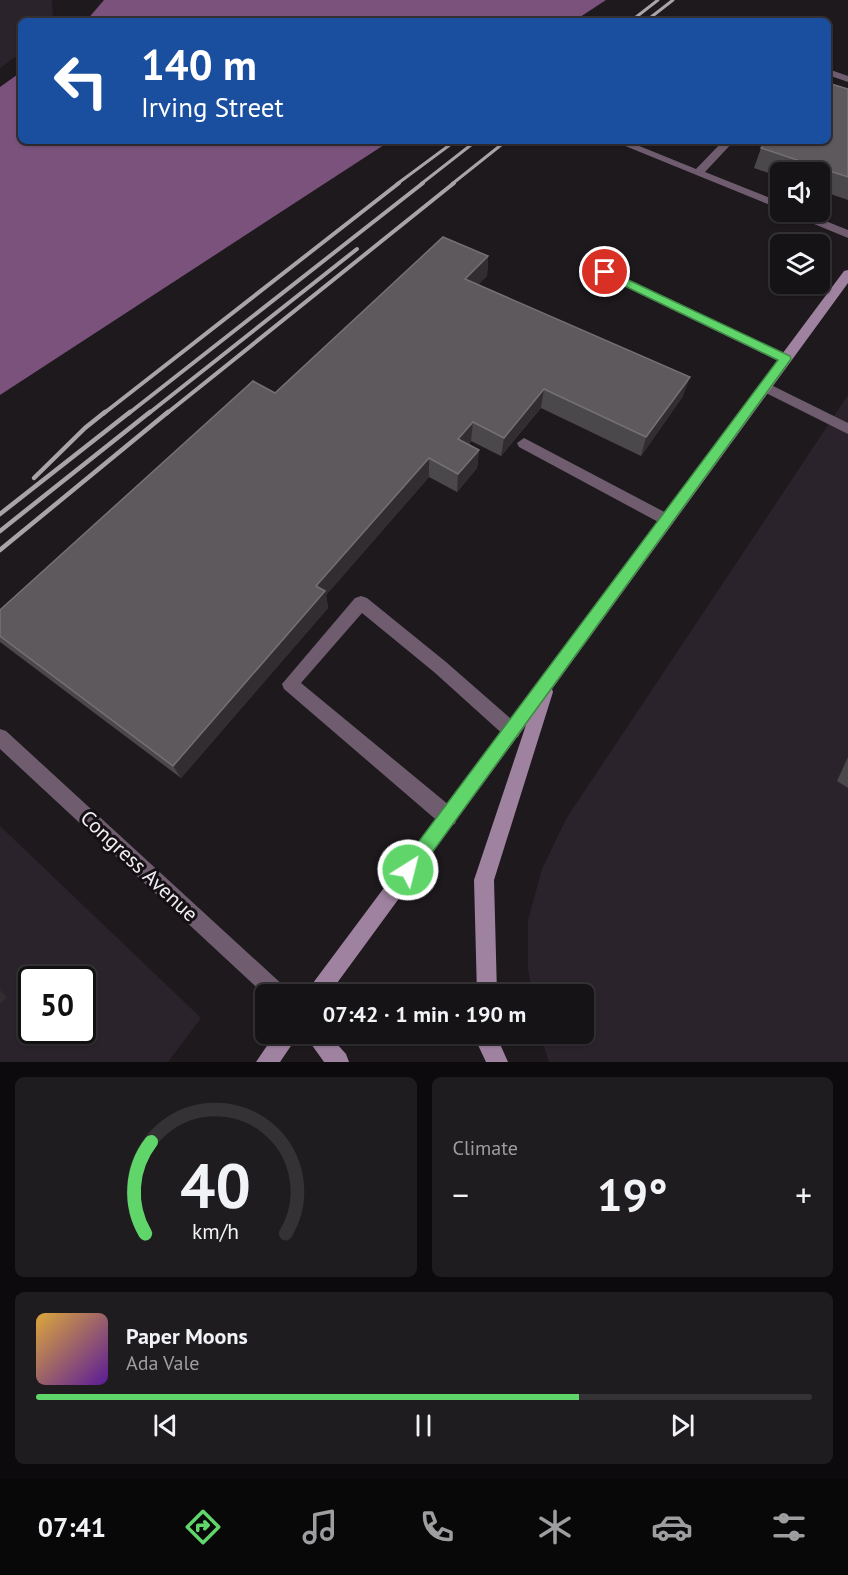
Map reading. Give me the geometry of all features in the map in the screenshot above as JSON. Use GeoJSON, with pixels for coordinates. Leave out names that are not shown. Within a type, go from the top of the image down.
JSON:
{"type":"FeatureCollection","features":[{"type":"Feature","properties":{"kind":"main road"},"geometry":{"type":"LineString","coordinates":[[324,984],[848,274]]}},
{"type":"Feature","properties":{"kind":"main road"},"geometry":{"type":"LineString","coordinates":[[487,984],[484,880],[549,679]]}},
{"type":"Feature","properties":{"kind":"main road"},"geometry":{"type":"LineString","coordinates":[[267,1062],[280,1044]]}},
{"type":"Feature","properties":{"kind":"main road"},"geometry":{"type":"LineString","coordinates":[[323,1044],[338,1062]]}},
{"type":"Feature","properties":{"kind":"main road"},"geometry":{"type":"LineString","coordinates":[[489,1044],[497,1062]]}},
{"type":"Feature","properties":{"kind":"street"},"geometry":{"type":"LineString","coordinates":[[831,73],[848,79]]}},
{"type":"Feature","properties":{"kind":"street"},"geometry":{"type":"LineString","coordinates":[[626,144],[770,202]]}},
{"type":"Feature","properties":{"kind":"street"},"geometry":{"type":"LineString","coordinates":[[699,172],[726,144]]}},
{"type":"Feature","properties":{"kind":"street"},"geometry":{"type":"LineString","coordinates":[[819,222],[848,234]]}},
{"type":"Feature","properties":{"kind":"street"},"geometry":{"type":"LineString","coordinates":[[586,263],[785,359]]}},
{"type":"Feature","properties":{"kind":"street"},"geometry":{"type":"LineString","coordinates":[[765,387],[848,429]]}},
{"type":"Feature","properties":{"kind":"street"},"geometry":{"type":"LineString","coordinates":[[525,443],[667,520]]}},
{"type":"Feature","properties":{"kind":"street"},"geometry":{"type":"LineString","coordinates":[[448,817],[290,684],[361,603],[440,667],[512,730]]}},
{"type":"Feature","properties":{"kind":"street","name":"Congress Avenue"},"geometry":{"type":"LineString","coordinates":[[0,737],[267,984]]}},
{"type":"Feature","properties":{"kind":"shaded area"},"geometry":{"type":"Polygon","coordinates":[[[0,0],[52,0],[53,18],[18,18],[18,55],[0,68],[0,0]]]}},
{"type":"Feature","properties":{"kind":"shaded area"},"geometry":{"type":"Polygon","coordinates":[[[104,0],[606,0],[579,18],[89,18],[104,0]]]}},
{"type":"Feature","properties":{"kind":"shaded area"},"geometry":{"type":"Polygon","coordinates":[[[18,74],[18,144],[385,144],[0,395],[0,87],[18,74]]]}},
{"type":"Feature","properties":{"kind":"shaded area"},"geometry":{"type":"Polygon","coordinates":[[[848,395],[848,1062],[549,1062],[543,1044],[594,1044],[594,984],[531,984],[528,969],[528,920],[542,869],[566,819],[848,395]]]}},
{"type":"Feature","properties":{"kind":"shaded area"},"geometry":{"type":"Polygon","coordinates":[[[0,826],[201,1018],[168,1062],[0,1062],[0,826]]]}},
{"type":"Feature","properties":{"kind":"building"},"geometry":{"type":"Polygon","coordinates":[[[831,84],[848,89],[848,177],[830,171],[830,162],[803,162],[761,148],[764,144],[831,144],[831,84]]]}},
{"type":"Feature","properties":{"kind":"building"},"geometry":{"type":"Polygon","coordinates":[[[443,237],[488,256],[465,279],[690,377],[646,437],[544,389],[504,438],[473,422],[458,439],[479,450],[458,474],[429,458],[316,586],[325,591],[173,766],[0,636],[0,610],[253,381],[275,393],[443,237]]]}},
{"type":"Feature","properties":{"kind":"railway"},"geometry":{"type":"LineString","coordinates":[[635,18],[658,0]]}},
{"type":"Feature","properties":{"kind":"railway"},"geometry":{"type":"LineString","coordinates":[[650,18],[673,0]]}},
{"type":"Feature","properties":{"kind":"railway"},"geometry":{"type":"LineString","coordinates":[[397,184],[451,144]]}},
{"type":"Feature","properties":{"kind":"railway"},"geometry":{"type":"LineString","coordinates":[[421,184],[472,144]]}},
{"type":"Feature","properties":{"kind":"railway"},"geometry":{"type":"LineString","coordinates":[[452,184],[502,144]]}},
{"type":"Feature","properties":{"kind":"railway"},"geometry":{"type":"LineString","coordinates":[[103,414],[399,183]]}},
{"type":"Feature","properties":{"kind":"railway"},"geometry":{"type":"LineString","coordinates":[[128,414],[423,183]]}},
{"type":"Feature","properties":{"kind":"railway"},"geometry":{"type":"LineString","coordinates":[[166,414],[454,183]]}},
{"type":"Feature","properties":{"kind":"railway"},"geometry":{"type":"LineString","coordinates":[[148,414],[357,249]]}},
{"type":"Feature","properties":{"kind":"railway"},"geometry":{"type":"LineString","coordinates":[[34,478],[85,428],[105,412]]}},
{"type":"Feature","properties":{"kind":"railway"},"geometry":{"type":"LineString","coordinates":[[0,514],[130,412]]}},
{"type":"Feature","properties":{"kind":"railway"},"geometry":{"type":"LineString","coordinates":[[0,531],[150,412]]}},
{"type":"Feature","properties":{"kind":"railway"},"geometry":{"type":"LineString","coordinates":[[0,550],[168,412]]}},
{"type":"Feature","properties":{"kind":"route"},"geometry":{"type":"LineString","coordinates":[[408,870],[785,359],[605,272]]}}]}
